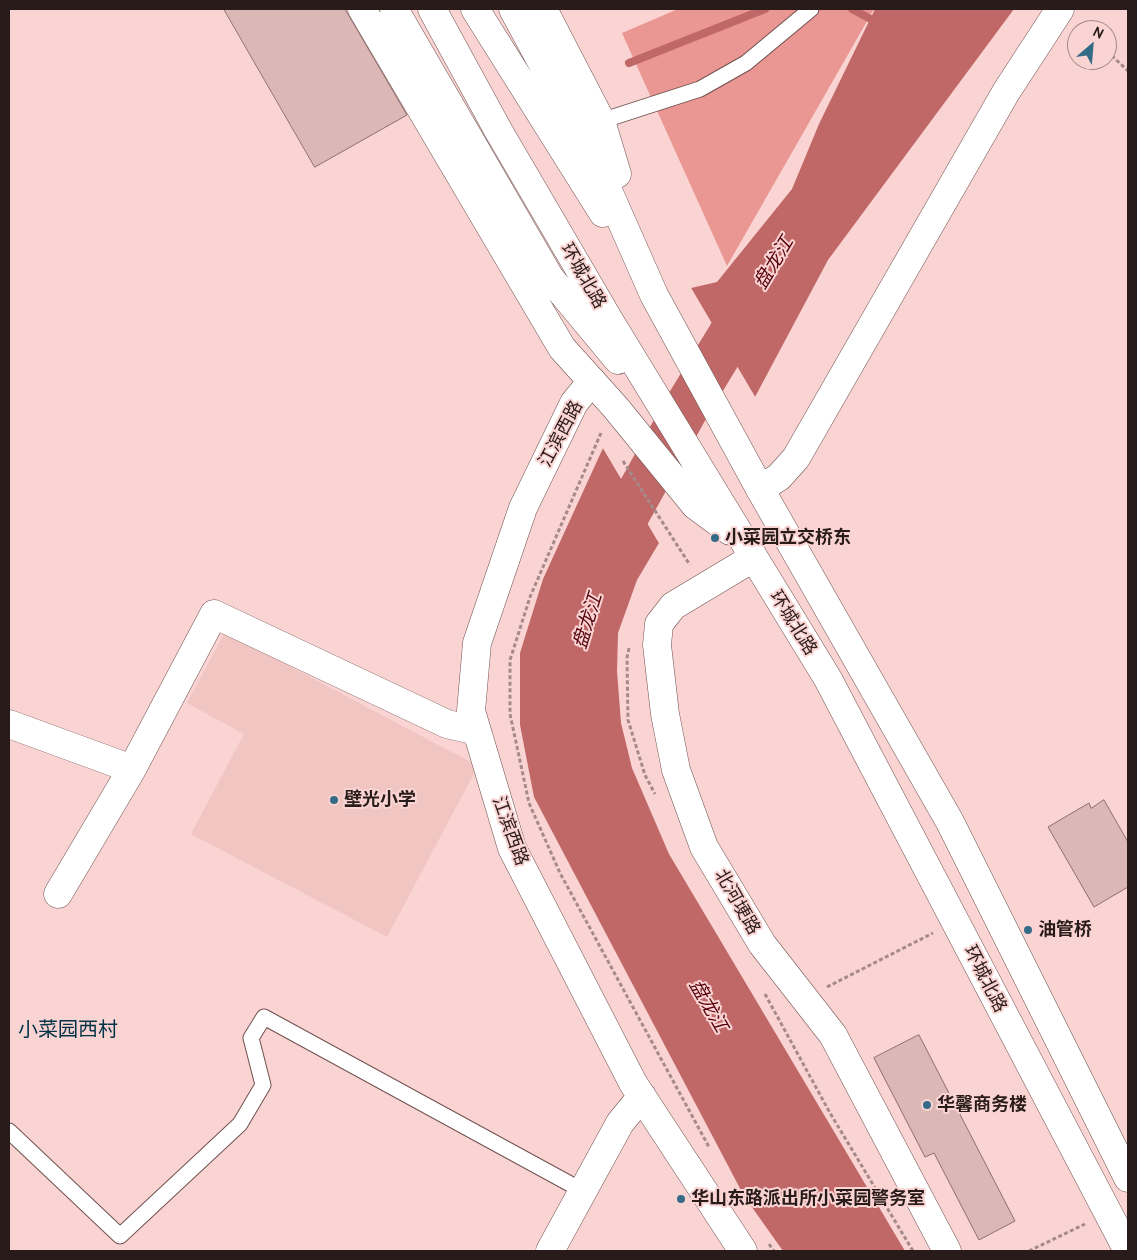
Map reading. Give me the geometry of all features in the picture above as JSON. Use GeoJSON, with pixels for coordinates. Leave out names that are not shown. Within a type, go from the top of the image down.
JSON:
{"type":"FeatureCollection","features":[{"type":"Feature","properties":{"kind":"main road"},"geometry":{"type":"LineString","coordinates":[[362,9],[562,348],[704,500]]}},
{"type":"Feature","properties":{"kind":"main road"},"geometry":{"type":"LineString","coordinates":[[394,9],[550,278],[608,350],[664,412]]}},
{"type":"Feature","properties":{"kind":"main road","name":"环城北路"},"geometry":{"type":"LineString","coordinates":[[432,9],[498,130],[664,412],[704,500],[748,549],[828,679],[1128,1251]]}},
{"type":"Feature","properties":{"kind":"main road"},"geometry":{"type":"LineString","coordinates":[[475,9],[654,295]]}},
{"type":"Feature","properties":{"kind":"main road"},"geometry":{"type":"LineString","coordinates":[[514,9],[553,83],[584,136],[654,295]]}},
{"type":"Feature","properties":{"kind":"main road"},"geometry":{"type":"LineString","coordinates":[[543,9],[601,121],[654,295]]}},
{"type":"Feature","properties":{"kind":"main road"},"geometry":{"type":"LineString","coordinates":[[760,489],[778,477],[796,458],[1006,92],[1060,9]]}},
{"type":"Feature","properties":{"kind":"main road","name":"环城北路"},"geometry":{"type":"LineString","coordinates":[[654,295],[760,489],[950,822],[1128,1178]]}},
{"type":"Feature","properties":{"kind":"main road","name":"江滨西路"},"geometry":{"type":"LineString","coordinates":[[592,381],[574,403],[523,508],[477,643],[471,710],[512,848],[633,1083],[753,1244]]}},
{"type":"Feature","properties":{"kind":"main road","name":"北河埂路"},"geometry":{"type":"LineString","coordinates":[[748,549],[673,606],[659,624],[657,644],[666,714],[676,770],[704,847],[762,944],[833,1035],[947,1251]]}},
{"type":"Feature","properties":{"kind":"main road"},"geometry":{"type":"LineString","coordinates":[[58,894],[132,769],[214,614],[447,724],[477,732]]}},
{"type":"Feature","properties":{"kind":"main road"},"geometry":{"type":"LineString","coordinates":[[9,724],[132,769]]}},
{"type":"Feature","properties":{"kind":"main road"},"geometry":{"type":"LineString","coordinates":[[550,1251],[620,1123],[642,1096]]}},
{"type":"Feature","properties":{"kind":"lane"},"geometry":{"type":"LineString","coordinates":[[601,121],[700,89],[746,63],[811,9]]}},
{"type":"Feature","properties":{"kind":"lane"},"geometry":{"type":"LineString","coordinates":[[9,1131],[120,1236],[240,1124],[263,1085],[251,1038],[264,1017],[583,1191]]}},
{"type":"Feature","properties":{"kind":"path"},"geometry":{"type":"LineString","coordinates":[[1117,61],[1128,71]]}},
{"type":"Feature","properties":{"kind":"path"},"geometry":{"type":"LineString","coordinates":[[616,408],[603,428],[530,597],[510,660],[510,714],[529,803],[560,873],[709,1148]]}},
{"type":"Feature","properties":{"kind":"path"},"geometry":{"type":"LineString","coordinates":[[622,460],[693,570]]}},
{"type":"Feature","properties":{"kind":"path"},"geometry":{"type":"LineString","coordinates":[[804,999],[955,921]]}},
{"type":"Feature","properties":{"kind":"path"},"geometry":{"type":"LineString","coordinates":[[1029,1251],[1107,1212]]}},
{"type":"Feature","properties":{"kind":"path"},"geometry":{"type":"LineString","coordinates":[[753,1244],[774,1251]]}},
{"type":"Feature","properties":{"kind":"shaded area"},"geometry":{"type":"Polygon","coordinates":[[[678,9],[874,9],[727,266],[622,33],[678,9]]]}},
{"type":"Feature","properties":{"kind":"shaded area","name":"壁光小学"},"geometry":{"type":"Polygon","coordinates":[[[225,632],[478,766],[387,937],[191,834],[244,734],[187,703],[225,632]]]}},
{"type":"Feature","properties":{"kind":"water"},"geometry":{"type":"Polygon","coordinates":[[[875,9],[1014,9],[828,260],[755,397],[691,288],[717,282],[792,189],[819,124],[875,9]]]}},
{"type":"Feature","properties":{"kind":"water"},"geometry":{"type":"Polygon","coordinates":[[[603,448],[659,543],[637,580],[618,633],[617,671],[621,723],[632,768],[669,854],[905,1251],[783,1251],[744,1196],[534,797],[520,725],[520,653],[543,579],[603,448]]]}},
{"type":"Feature","properties":{"kind":"pier"},"geometry":{"type":"Polygon","coordinates":[[[691,288],[755,397],[753,399],[689,291],[691,288]]]}},
{"type":"Feature","properties":{"kind":"pier"},"geometry":{"type":"Polygon","coordinates":[[[605,446],[661,540],[659,543],[603,448],[605,446]]]}},
{"type":"Feature","properties":{"kind":"building"},"geometry":{"type":"Polygon","coordinates":[[[224,9],[345,9],[407,115],[315,167],[224,9]]]}},
{"type":"Feature","properties":{"kind":"building"},"geometry":{"type":"Polygon","coordinates":[[[1104,800],[1128,842],[1128,887],[1094,907],[1048,827],[1089,803],[1091,808],[1104,800]]]}},
{"type":"Feature","properties":{"kind":"building","name":"华馨商务楼"},"geometry":{"type":"Polygon","coordinates":[[[919,1035],[1015,1221],[979,1240],[934,1153],[925,1157],[874,1058],[919,1035]]]}},
{"type":"Feature","properties":{"kind":"waterway"},"geometry":{"type":"LineString","coordinates":[[629,63],[765,9]]}},
{"type":"Feature","properties":{"kind":"waterway"},"geometry":{"type":"LineString","coordinates":[[852,9],[878,23]]}},
{"type":"Feature","properties":{"kind":"waterway","name":"盘龙江"},"geometry":{"type":"LineString","coordinates":[[610,558],[624,520],[688,405],[756,293]]}},
{"type":"Feature","properties":{"kind":"place","name":"小菜园立交桥东"},"geometry":{"type":"Point","coordinates":[715,538]}},
{"type":"Feature","properties":{"kind":"place","name":"壁光小学"},"geometry":{"type":"Point","coordinates":[334,800]}},
{"type":"Feature","properties":{"kind":"place","name":"油管桥"},"geometry":{"type":"Point","coordinates":[1028,930]}},
{"type":"Feature","properties":{"kind":"place","name":"华馨商务楼"},"geometry":{"type":"Point","coordinates":[927,1105]}},
{"type":"Feature","properties":{"kind":"place","name":"华山东路派出所小菜园警务室"},"geometry":{"type":"Point","coordinates":[681,1199]}},
{"type":"Feature","properties":{"kind":"district","name":"小菜园西村"},"geometry":{"type":"Point","coordinates":[68,1030]}}]}
